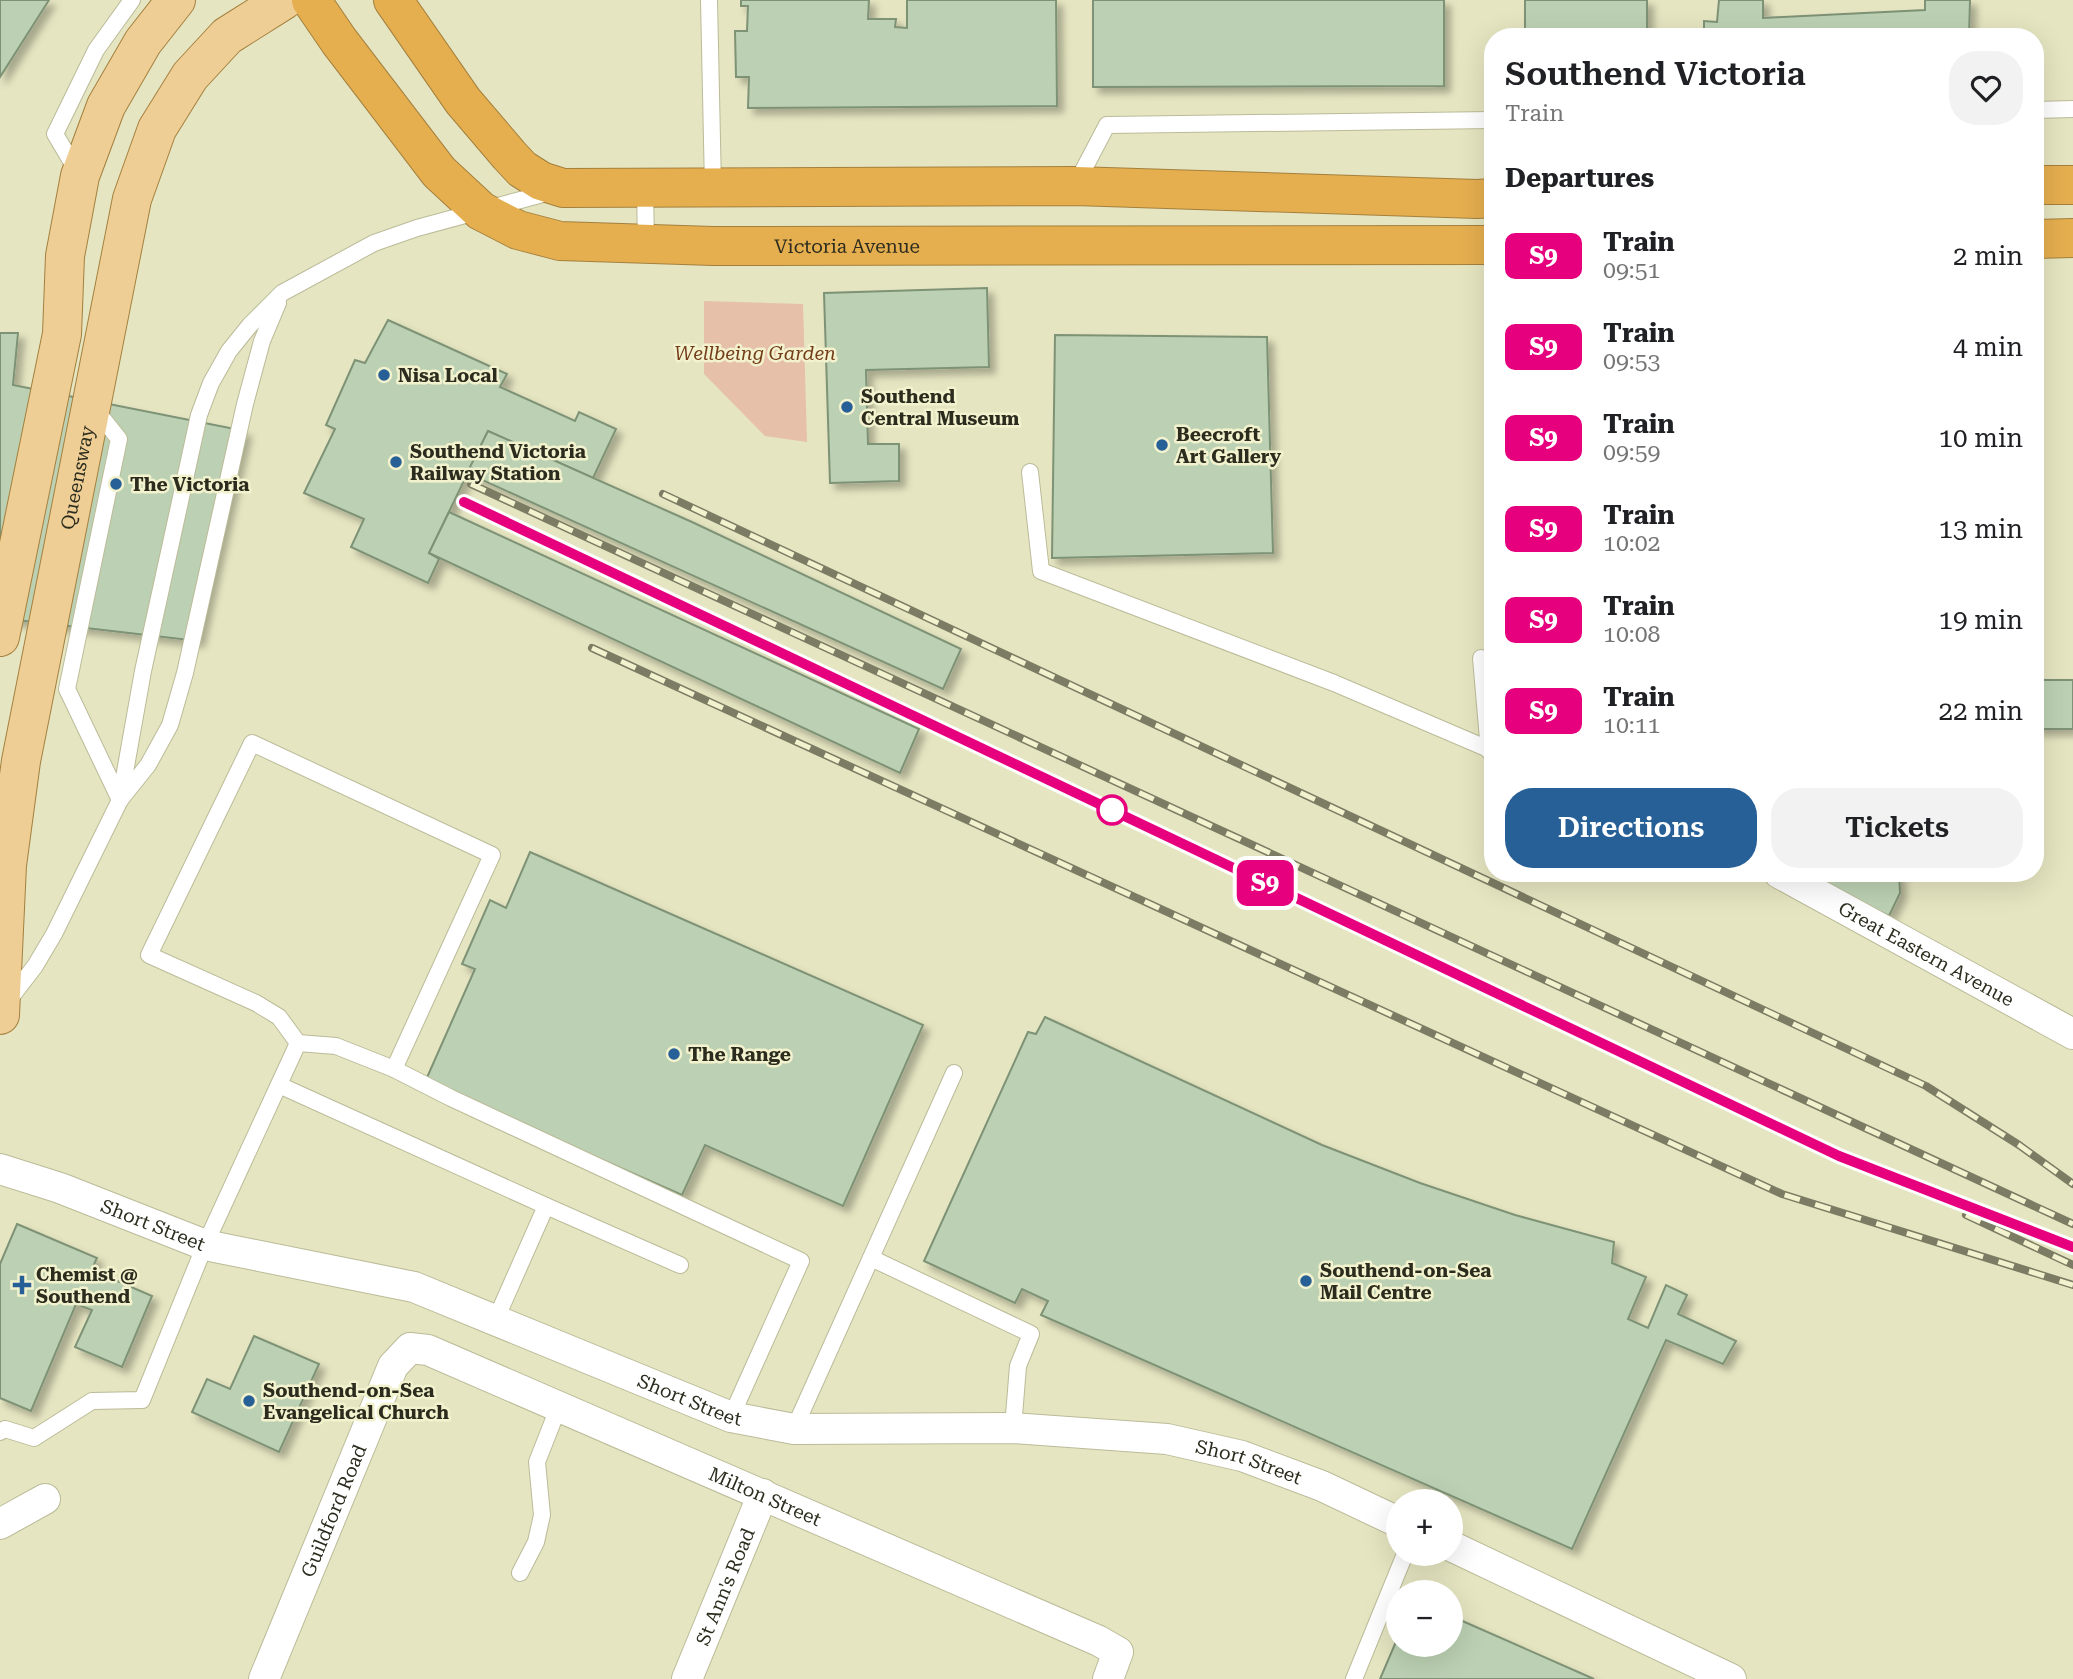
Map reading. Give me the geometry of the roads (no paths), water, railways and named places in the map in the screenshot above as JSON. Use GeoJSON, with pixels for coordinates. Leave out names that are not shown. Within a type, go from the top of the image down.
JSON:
{"type":"FeatureCollection","features":[{"type":"Feature","properties":{"kind":"highway","name":"Victoria Avenue"},"geometry":{"type":"LineString","coordinates":[[311,0],[439,172],[481,212],[519,229],[560,241],[646,245],[1484,244]]}},
{"type":"Feature","properties":{"kind":"highway"},"geometry":{"type":"LineString","coordinates":[[393,0],[463,101],[509,155],[522,169],[541,181],[563,188],[1075,186],[1484,199]]}},
{"type":"Feature","properties":{"kind":"highway"},"geometry":{"type":"LineString","coordinates":[[2044,185],[2073,185]]}},
{"type":"Feature","properties":{"kind":"highway"},"geometry":{"type":"LineString","coordinates":[[2044,239],[2073,238]]}},
{"type":"Feature","properties":{"kind":"main road"},"geometry":{"type":"LineString","coordinates":[[0,637],[62,334],[65,256],[80,176],[106,106],[143,42],[176,0]]}},
{"type":"Feature","properties":{"kind":"main road","name":"Queensway"},"geometry":{"type":"LineString","coordinates":[[0,1012],[7,865],[21,761],[132,199],[157,129],[190,76],[227,36],[284,0]]}},
{"type":"Feature","properties":{"kind":"street","name":"Great Eastern Avenue"},"geometry":{"type":"LineString","coordinates":[[1795,882],[2073,1034]]}},
{"type":"Feature","properties":{"kind":"street","name":"Short Street"},"geometry":{"type":"LineString","coordinates":[[0,1169],[60,1188],[205,1245],[414,1287],[731,1416],[794,1429],[1013,1428],[1167,1438],[1242,1456],[1322,1486],[1386,1516]]}},
{"type":"Feature","properties":{"kind":"street","name":"Milton Street"},"geometry":{"type":"LineString","coordinates":[[410,1348],[428,1350],[1099,1641],[1113,1666]]}},
{"type":"Feature","properties":{"kind":"street","name":"Guildford Road"},"geometry":{"type":"LineString","coordinates":[[264,1679],[393,1366],[410,1348]]}},
{"type":"Feature","properties":{"kind":"street","name":"St Ann's Road"},"geometry":{"type":"LineString","coordinates":[[687,1679],[763,1494]]}},
{"type":"Feature","properties":{"kind":"street"},"geometry":{"type":"LineString","coordinates":[[0,1524],[45,1499]]}},
{"type":"Feature","properties":{"kind":"street"},"geometry":{"type":"LineString","coordinates":[[1463,1552],[1731,1679]]}},
{"type":"Feature","properties":{"kind":"lane"},"geometry":{"type":"LineString","coordinates":[[80,176],[55,134],[96,50],[132,0]]}},
{"type":"Feature","properties":{"kind":"lane"},"geometry":{"type":"LineString","coordinates":[[709,0],[713,187]]}},
{"type":"Feature","properties":{"kind":"lane"},"geometry":{"type":"LineString","coordinates":[[2044,110],[2073,109]]}},
{"type":"Feature","properties":{"kind":"lane"},"geometry":{"type":"LineString","coordinates":[[1075,186],[1107,125],[1484,120]]}},
{"type":"Feature","properties":{"kind":"lane"},"geometry":{"type":"LineString","coordinates":[[120,800],[143,671],[199,415],[211,383],[229,351],[282,293],[374,243],[563,188]]}},
{"type":"Feature","properties":{"kind":"lane"},"geometry":{"type":"LineString","coordinates":[[645,188],[646,245]]}},
{"type":"Feature","properties":{"kind":"lane"},"geometry":{"type":"LineString","coordinates":[[0,1012],[35,967],[120,800],[160,746],[178,700],[245,404],[262,341],[282,293]]}},
{"type":"Feature","properties":{"kind":"lane"},"geometry":{"type":"LineString","coordinates":[[91,405],[119,439],[67,689],[120,800]]}},
{"type":"Feature","properties":{"kind":"lane"},"geometry":{"type":"LineString","coordinates":[[1030,472],[1041,571],[1334,684],[1484,748]]}},
{"type":"Feature","properties":{"kind":"lane"},"geometry":{"type":"LineString","coordinates":[[49,615],[91,573]]}},
{"type":"Feature","properties":{"kind":"lane"},"geometry":{"type":"LineString","coordinates":[[1481,658],[1484,686]]}},
{"type":"Feature","properties":{"kind":"lane"},"geometry":{"type":"LineString","coordinates":[[298,1044],[279,1017],[256,1003],[149,955],[252,743],[492,855],[394,1069]]}},
{"type":"Feature","properties":{"kind":"lane"},"geometry":{"type":"LineString","coordinates":[[298,1044],[336,1046],[394,1069],[801,1261],[731,1416]]}},
{"type":"Feature","properties":{"kind":"lane"},"geometry":{"type":"LineString","coordinates":[[0,1432],[5,1429],[34,1438],[92,1401],[142,1400],[205,1245],[298,1044]]}},
{"type":"Feature","properties":{"kind":"lane"},"geometry":{"type":"LineString","coordinates":[[794,1429],[954,1073]]}},
{"type":"Feature","properties":{"kind":"lane"},"geometry":{"type":"LineString","coordinates":[[279,1085],[680,1265]]}},
{"type":"Feature","properties":{"kind":"lane"},"geometry":{"type":"LineString","coordinates":[[496,1319],[546,1206]]}},
{"type":"Feature","properties":{"kind":"lane"},"geometry":{"type":"LineString","coordinates":[[871,1258],[1031,1335],[1018,1366],[1013,1428]]}},
{"type":"Feature","properties":{"kind":"lane"},"geometry":{"type":"LineString","coordinates":[[520,1573],[536,1542],[542,1515],[537,1462],[559,1406]]}},
{"type":"Feature","properties":{"kind":"lane"},"geometry":{"type":"LineString","coordinates":[[1354,1679],[1400,1566]]}},
{"type":"Feature","properties":{"kind":"railway"},"geometry":{"type":"LineString","coordinates":[[471,484],[2073,1224]]}},
{"type":"Feature","properties":{"kind":"railway"},"geometry":{"type":"LineString","coordinates":[[663,494],[1484,879]]}},
{"type":"Feature","properties":{"kind":"railway"},"geometry":{"type":"LineString","coordinates":[[464,502],[1839,1156],[2073,1247]]}},
{"type":"Feature","properties":{"kind":"railway"},"geometry":{"type":"LineString","coordinates":[[592,648],[1782,1194],[2073,1285]]}},
{"type":"Feature","properties":{"kind":"railway"},"geometry":{"type":"LineString","coordinates":[[1491,882],[1926,1086],[2019,1145],[2073,1184]]}},
{"type":"Feature","properties":{"kind":"railway"},"geometry":{"type":"LineString","coordinates":[[1966,1215],[2073,1265]]}},
{"type":"Feature","properties":{"kind":"train","name":"S9"},"geometry":{"type":"LineString","coordinates":[[464,502],[1839,1156],[2073,1247]]}},
{"type":"Feature","properties":{"kind":"place","name":"Nisa Local"},"geometry":{"type":"Point","coordinates":[384,375]}},
{"type":"Feature","properties":{"kind":"place","name":"Southend Central Museum"},"geometry":{"type":"Point","coordinates":[847,407]}},
{"type":"Feature","properties":{"kind":"place","name":"Beecroft Art Gallery"},"geometry":{"type":"Point","coordinates":[1162,445]}},
{"type":"Feature","properties":{"kind":"place","name":"Southend Victoria Railway Station"},"geometry":{"type":"Point","coordinates":[396,462]}},
{"type":"Feature","properties":{"kind":"place","name":"The Victoria"},"geometry":{"type":"Point","coordinates":[116,484]}},
{"type":"Feature","properties":{"kind":"place","name":"The Range"},"geometry":{"type":"Point","coordinates":[674,1054]}},
{"type":"Feature","properties":{"kind":"place","name":"Southend-on-Sea Mail Centre"},"geometry":{"type":"Point","coordinates":[1306,1281]}},
{"type":"Feature","properties":{"kind":"place","name":"Chemist @ Southend"},"geometry":{"type":"Point","coordinates":[22,1285]}},
{"type":"Feature","properties":{"kind":"place","name":"Southend-on-Sea Evangelical Church"},"geometry":{"type":"Point","coordinates":[249,1401]}},
{"type":"Feature","properties":{"kind":"park label","name":"Wellbeing Garden"},"geometry":{"type":"Point","coordinates":[755,353]}}]}
